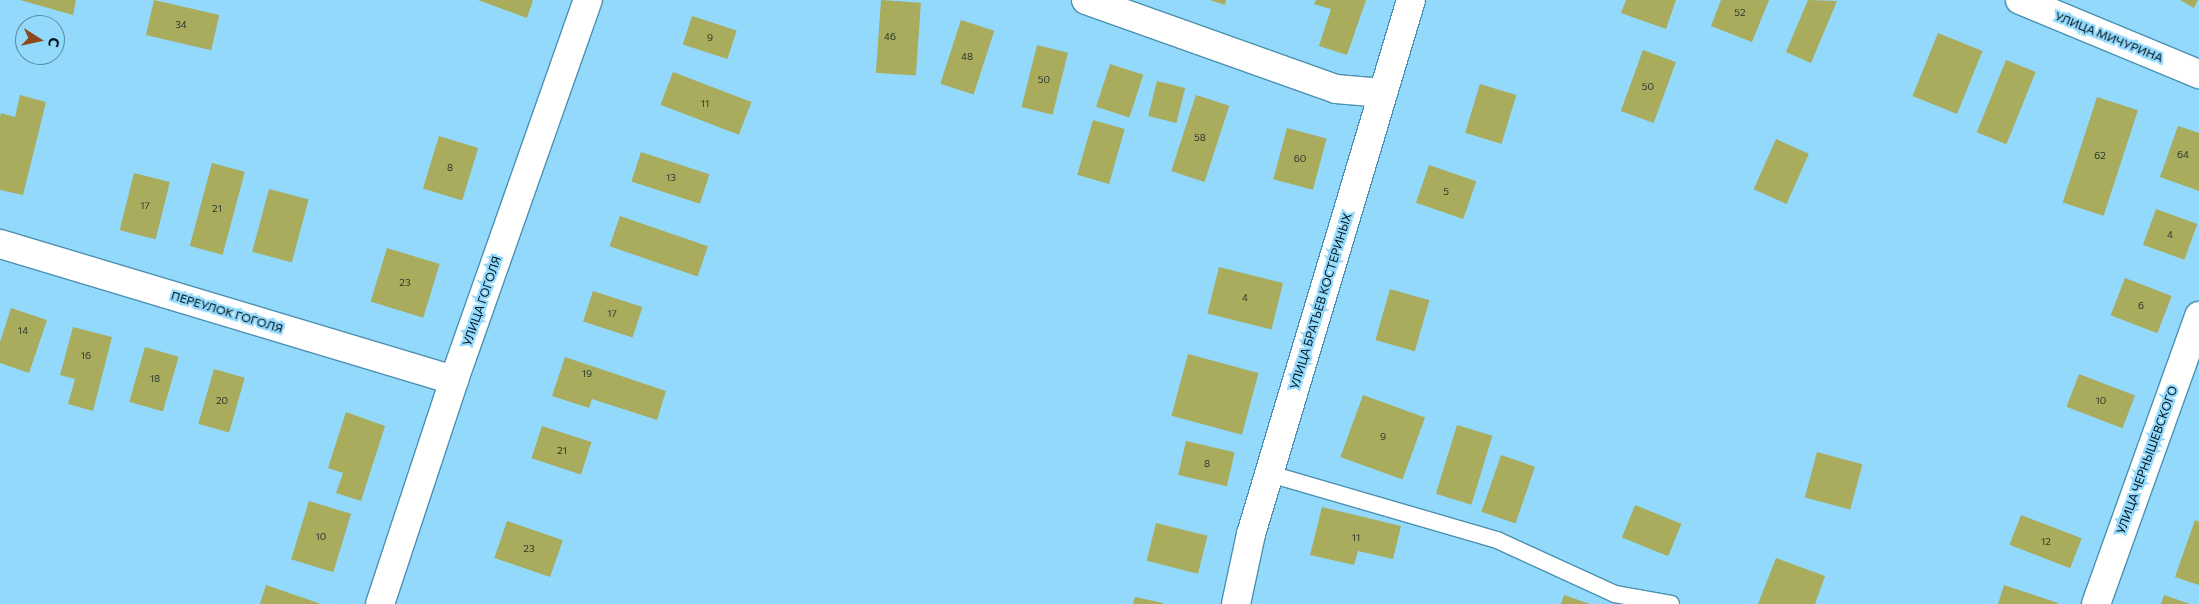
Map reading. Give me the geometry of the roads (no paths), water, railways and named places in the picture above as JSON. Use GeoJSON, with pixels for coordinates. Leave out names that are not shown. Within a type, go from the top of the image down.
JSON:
{"type":"FeatureCollection","features":[{"type":"Feature","properties":{"kind":"street","name":"УЛИЦА ГОГОЛЯ"},"geometry":{"type":"LineString","coordinates":[[380,604],[454,380],[588,0]]}},
{"type":"Feature","properties":{"kind":"street"},"geometry":{"type":"LineString","coordinates":[[1086,0],[1336,89],[1383,93]]}},
{"type":"Feature","properties":{"kind":"street","name":"УЛИЦА БРАТЬЕВ КОСТЕРИНЫХ"},"geometry":{"type":"LineString","coordinates":[[1236,604],[1252,534],[1411,0]]}},
{"type":"Feature","properties":{"kind":"street","name":"УЛИЦА МИЧУРИНА"},"geometry":{"type":"LineString","coordinates":[[2020,0],[2199,74]]}},
{"type":"Feature","properties":{"kind":"street","name":"ПЕРЕУЛОК ГОГОЛЯ"},"geometry":{"type":"LineString","coordinates":[[0,244],[454,380]]}},
{"type":"Feature","properties":{"kind":"street","name":"УЛИЦА ЧЕРНЫШЕВСКОГО"},"geometry":{"type":"LineString","coordinates":[[2096,604],[2199,316]]}},
{"type":"Feature","properties":{"kind":"lane"},"geometry":{"type":"LineString","coordinates":[[1270,474],[1497,540],[1615,594],[1671,604]]}}]}
